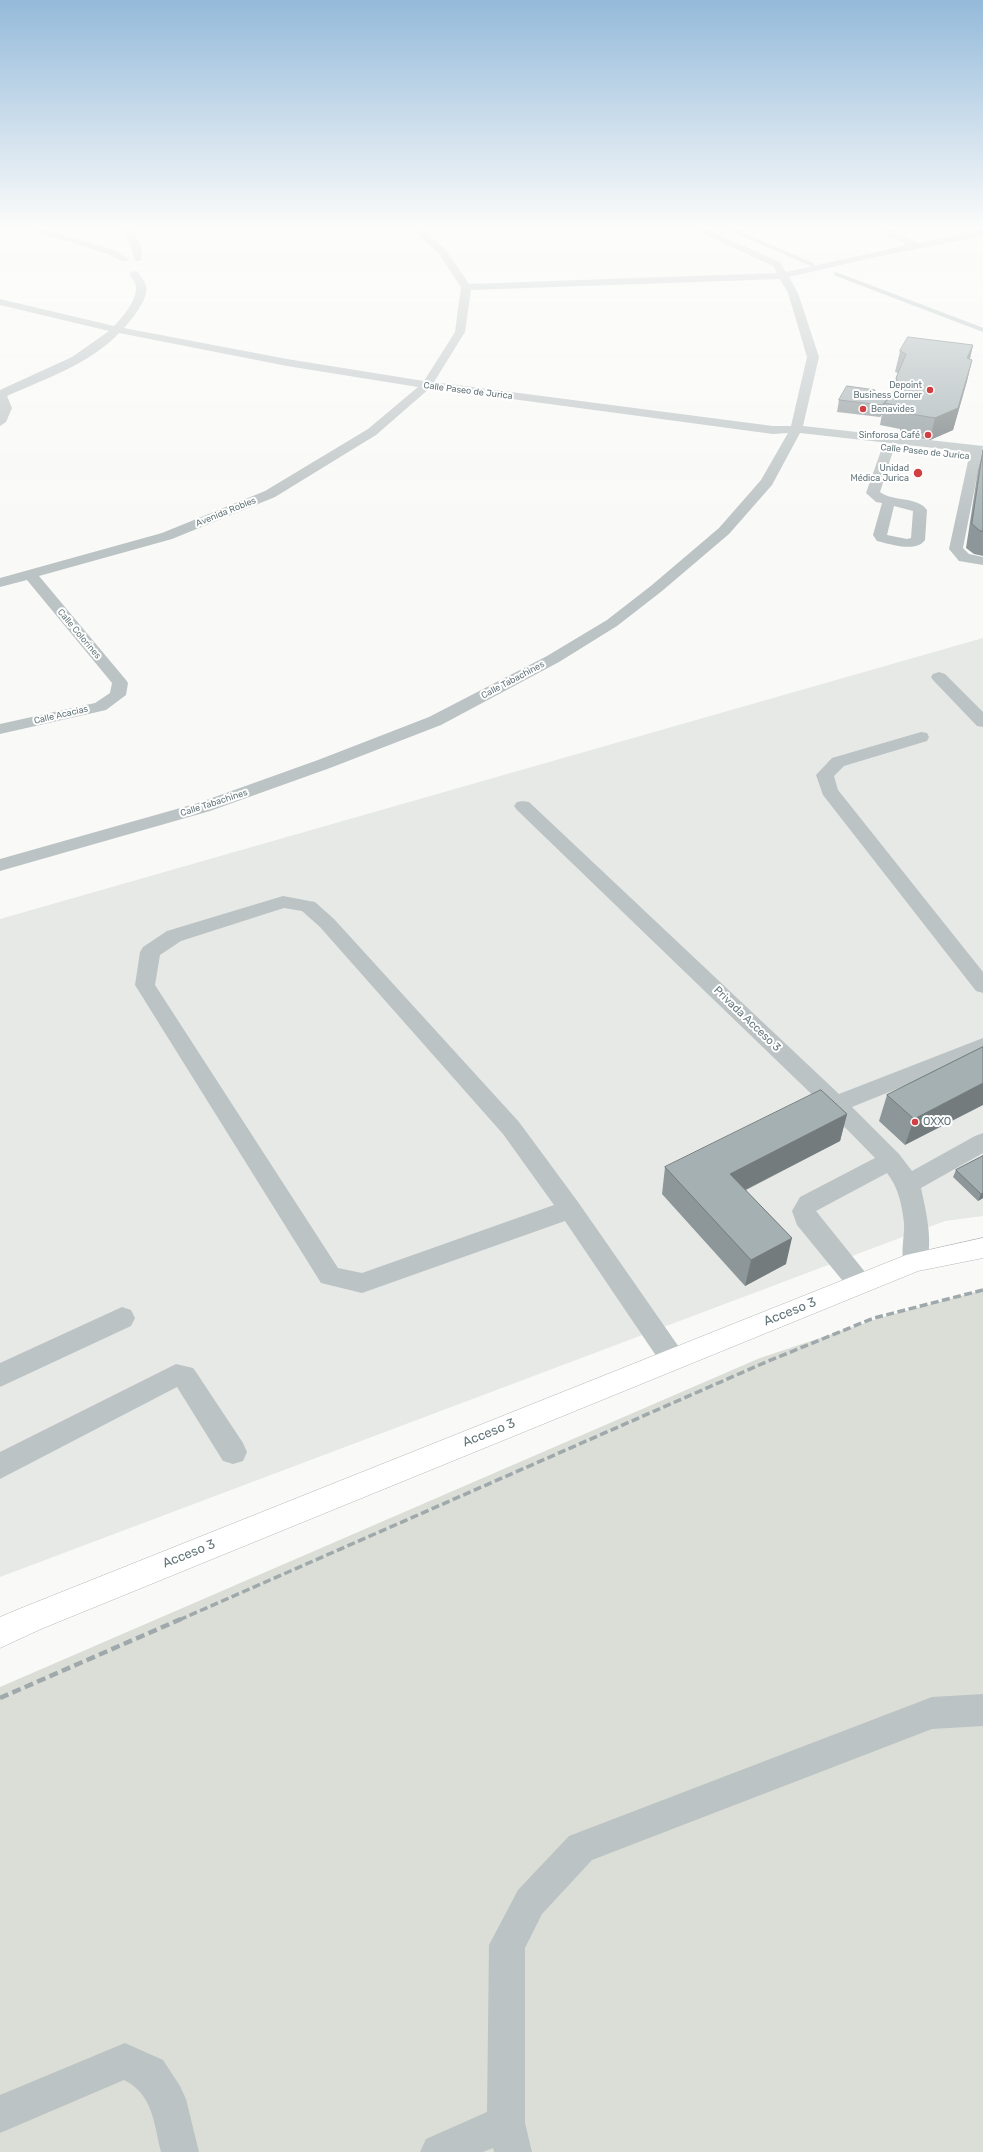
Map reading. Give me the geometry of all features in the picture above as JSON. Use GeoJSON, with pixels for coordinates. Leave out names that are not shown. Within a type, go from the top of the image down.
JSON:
{"type":"FeatureCollection","features":[{"type":"Feature","properties":{"kind":"main road","name":"Acceso 3"},"geometry":{"type":"LineString","coordinates":[[0,1633],[37,1616],[672,1358],[915,1262],[983,1248]]}},
{"type":"Feature","properties":{"kind":"street","name":"Calle Paseo de Jurica"},"geometry":{"type":"LineString","coordinates":[[110,328],[334,372],[426,386],[773,430],[888,448],[979,454]]}},
{"type":"Feature","properties":{"kind":"street","name":"Avenida Robles"},"geometry":{"type":"LineString","coordinates":[[0,583],[31,576],[167,536],[270,494],[372,432],[426,386],[460,332],[460,328]]}},
{"type":"Feature","properties":{"kind":"street","name":"Calle Tabachines"},"geometry":{"type":"LineString","coordinates":[[0,865],[204,807],[324,764],[435,721],[553,659],[612,623],[657,588],[724,531],[767,482],[794,433],[801,409],[813,357],[804,328]]}},
{"type":"Feature","properties":{"kind":"street"},"geometry":{"type":"LineString","coordinates":[[0,422],[6,408],[0,394],[55,371],[101,343],[117,330]]}},
{"type":"Feature","properties":{"kind":"street"},"geometry":{"type":"LineString","coordinates":[[801,409],[813,418],[836,429],[904,442]]}},
{"type":"Feature","properties":{"kind":"street","name":"Calle Paseo de Jurica"},"geometry":{"type":"LineString","coordinates":[[794,433],[904,442],[979,454]]}},
{"type":"Feature","properties":{"kind":"street"},"geometry":{"type":"LineString","coordinates":[[888,448],[873,493],[881,499],[889,501]]}},
{"type":"Feature","properties":{"kind":"street"},"geometry":{"type":"LineString","coordinates":[[979,454],[956,549],[964,558],[983,561]]}},
{"type":"Feature","properties":{"kind":"street","name":"Calle Colorines"},"geometry":{"type":"LineString","coordinates":[[31,576],[120,684],[118,695]]}},
{"type":"Feature","properties":{"kind":"street"},"geometry":{"type":"LineString","coordinates":[[939,677],[983,722]]}},
{"type":"Feature","properties":{"kind":"street","name":"Calle Acacias"},"geometry":{"type":"LineString","coordinates":[[0,729],[100,706],[118,695]]}},
{"type":"Feature","properties":{"kind":"street"},"geometry":{"type":"LineString","coordinates":[[921,737],[838,762],[825,775],[829,791],[983,986]]}},
{"type":"Feature","properties":{"kind":"street","name":"Privada Acceso 3"},"geometry":{"type":"LineString","coordinates":[[523,806],[836,1104],[891,1160],[908,1184],[916,1223],[915,1262]]}},
{"type":"Feature","properties":{"kind":"street"},"geometry":{"type":"LineString","coordinates":[[570,1209],[362,1283],[330,1276],[145,985],[150,952],[174,936],[282,902],[308,906],[327,923],[511,1128],[570,1209],[672,1358]]}},
{"type":"Feature","properties":{"kind":"street"},"geometry":{"type":"LineString","coordinates":[[836,1104],[983,1046]]}},
{"type":"Feature","properties":{"kind":"street"},"geometry":{"type":"LineString","coordinates":[[908,1184],[983,1142]]}},
{"type":"Feature","properties":{"kind":"street"},"geometry":{"type":"LineString","coordinates":[[860,1284],[806,1218],[804,1212],[808,1204],[891,1160]]}},
{"type":"Feature","properties":{"kind":"street"},"geometry":{"type":"LineString","coordinates":[[0,1376],[122,1318]]}},
{"type":"Feature","properties":{"kind":"street"},"geometry":{"type":"LineString","coordinates":[[0,1466],[176,1375],[184,1376],[187,1380],[233,1452]]}},
{"type":"Feature","properties":{"kind":"street"},"geometry":{"type":"LineString","coordinates":[[438,2152],[510,2138],[507,1945],[530,1902],[581,1848],[932,1713],[983,1710]]}},
{"type":"Feature","properties":{"kind":"street"},"geometry":{"type":"LineString","coordinates":[[0,2114],[125,2061],[150,2073],[167,2099],[180,2152]]}},
{"type":"Feature","properties":{"kind":"shaded area"},"geometry":{"type":"Polygon","coordinates":[[[983,638],[983,1216],[945,1221],[0,1577],[0,919],[983,638]]]}},
{"type":"Feature","properties":{"kind":"shaded area"},"geometry":{"type":"Polygon","coordinates":[[[983,1290],[983,2152],[0,2152],[0,1687],[760,1358],[883,1317],[983,1290]]]}},
{"type":"Feature","properties":{"kind":"building","name":"Depoint Business Corner"},"geometry":{"type":"Polygon","coordinates":[[[908,337],[973,345],[967,358],[972,360],[958,408],[935,418],[905,413],[904,407],[885,403],[900,386],[896,378],[906,354],[900,351],[908,337]]]}},
{"type":"Feature","properties":{"kind":"building"},"geometry":{"type":"Polygon","coordinates":[[[847,386],[875,390],[874,393],[891,395],[882,405],[839,400],[847,386]]]}},
{"type":"Feature","properties":{"kind":"building"},"geometry":{"type":"Polygon","coordinates":[[[983,450],[983,531],[980,531],[972,524],[983,450]]]}},
{"type":"Feature","properties":{"kind":"building"},"geometry":{"type":"Polygon","coordinates":[[[983,1047],[983,1083],[914,1119],[887,1095],[983,1047]]]}},
{"type":"Feature","properties":{"kind":"building"},"geometry":{"type":"Polygon","coordinates":[[[821,1090],[847,1114],[730,1174],[792,1238],[751,1260],[665,1167],[821,1090]]]}},
{"type":"Feature","properties":{"kind":"building"},"geometry":{"type":"Polygon","coordinates":[[[983,1156],[983,1193],[981,1194],[956,1170],[983,1156]]]}},
{"type":"Feature","properties":{"kind":"waterway"},"geometry":{"type":"LineString","coordinates":[[979,328],[983,330]]}},
{"type":"Feature","properties":{"kind":"railway"},"geometry":{"type":"LineString","coordinates":[[179,1620],[766,1362],[874,1318],[983,1290]]}},
{"type":"Feature","properties":{"kind":"railway"},"geometry":{"type":"LineString","coordinates":[[0,1698],[181,1619]]}},
{"type":"Feature","properties":{"kind":"place","name":"Depoint Business Corner"},"geometry":{"type":"Point","coordinates":[930,390]}},
{"type":"Feature","properties":{"kind":"place","name":"Benavides"},"geometry":{"type":"Point","coordinates":[863,409]}},
{"type":"Feature","properties":{"kind":"place","name":"Sinforosa Café"},"geometry":{"type":"Point","coordinates":[928,435]}},
{"type":"Feature","properties":{"kind":"place","name":"Unidad Médica Jurica"},"geometry":{"type":"Point","coordinates":[918,473]}},
{"type":"Feature","properties":{"kind":"place","name":"OXXO"},"geometry":{"type":"Point","coordinates":[915,1122]}}]}
